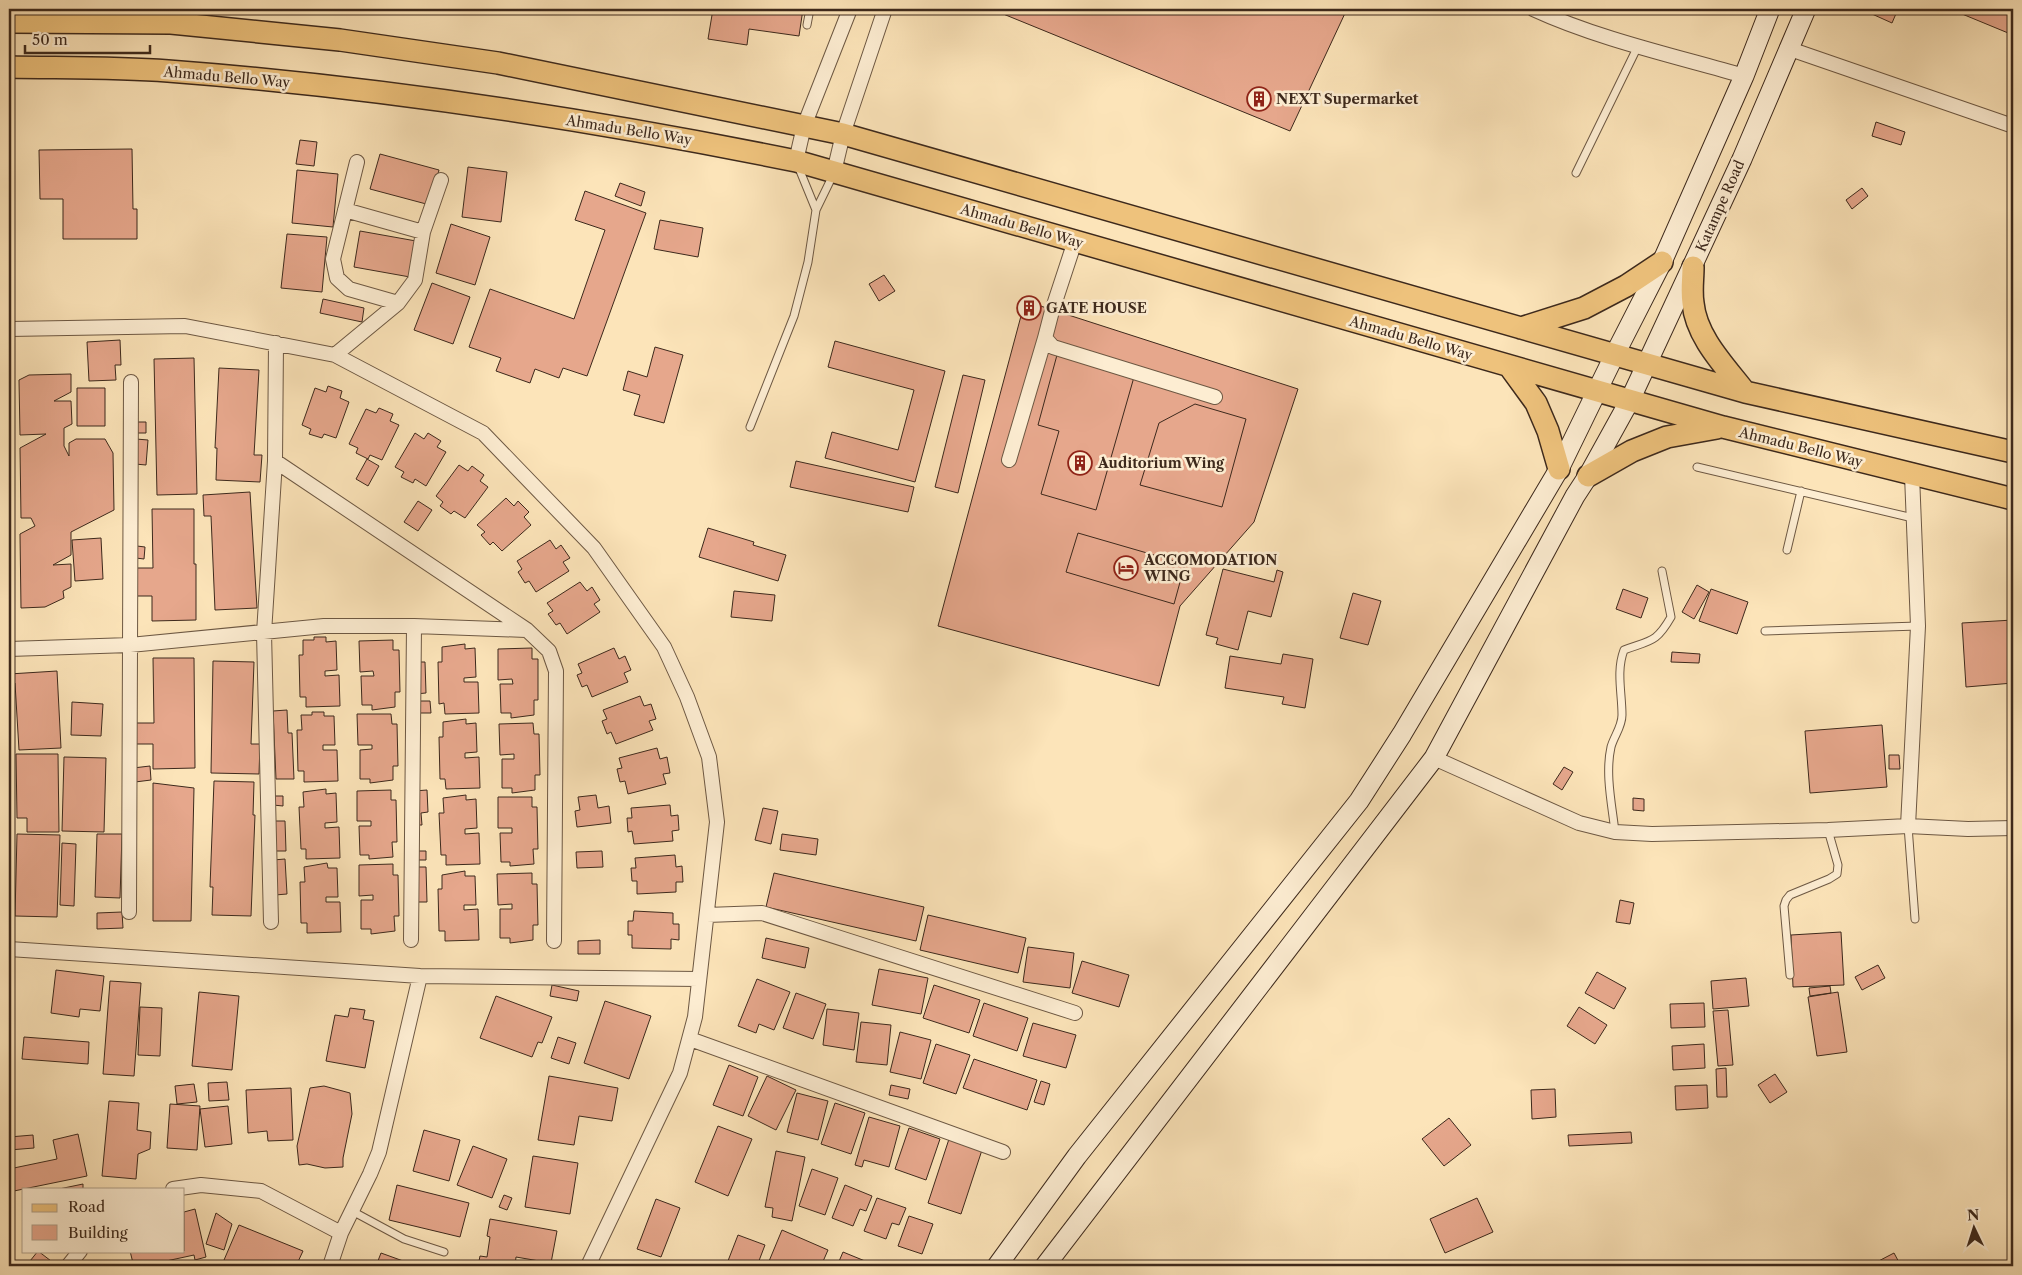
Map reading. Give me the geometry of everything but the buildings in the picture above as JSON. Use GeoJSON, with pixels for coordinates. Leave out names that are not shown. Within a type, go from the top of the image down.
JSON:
{"type":"FeatureCollection","features":[{"type":"Feature","properties":{"kind":"main road"},"geometry":{"type":"LineString","coordinates":[[9,22],[171,23],[340,40],[498,63],[844,134],[1745,392],[2013,452]]}},
{"type":"Feature","properties":{"kind":"main road","name":"Ahmadu Bello Way"},"geometry":{"type":"LineString","coordinates":[[9,67],[166,71],[339,87],[674,136],[796,161],[1723,427],[2013,499]]}},
{"type":"Feature","properties":{"kind":"main road"},"geometry":{"type":"LineString","coordinates":[[1520,328],[1584,308],[1626,286],[1662,262]]}},
{"type":"Feature","properties":{"kind":"main road"},"geometry":{"type":"LineString","coordinates":[[1693,268],[1692,304],[1699,326],[1710,347],[1745,392]]}},
{"type":"Feature","properties":{"kind":"main road"},"geometry":{"type":"LineString","coordinates":[[1509,366],[1536,403],[1548,430],[1559,469]]}},
{"type":"Feature","properties":{"kind":"main road"},"geometry":{"type":"LineString","coordinates":[[1588,476],[1632,451],[1667,437],[1723,427]]}},
{"type":"Feature","properties":{"kind":"street"},"geometry":{"type":"LineString","coordinates":[[796,161],[804,126],[850,9]]}},
{"type":"Feature","properties":{"kind":"street"},"geometry":{"type":"LineString","coordinates":[[834,172],[844,134],[885,9]]}},
{"type":"Feature","properties":{"kind":"street"},"geometry":{"type":"LineString","coordinates":[[1533,9],[1550,17],[1638,46],[1744,76]]}},
{"type":"Feature","properties":{"kind":"street"},"geometry":{"type":"LineString","coordinates":[[997,1266],[1076,1156],[1359,801],[1417,709],[1559,469],[1662,262],[1744,76],[1770,9]]}},
{"type":"Feature","properties":{"kind":"street","name":"Katampe Road"},"geometry":{"type":"LineString","coordinates":[[1045,1266],[1434,758],[1575,496],[1630,400],[1693,268],[1742,159],[1787,48],[1806,9]]}},
{"type":"Feature","properties":{"kind":"street"},"geometry":{"type":"LineString","coordinates":[[1787,48],[2013,126]]}},
{"type":"Feature","properties":{"kind":"street"},"geometry":{"type":"LineString","coordinates":[[357,162],[333,259],[336,278],[349,289],[398,303]]}},
{"type":"Feature","properties":{"kind":"street"},"geometry":{"type":"LineString","coordinates":[[335,355],[398,303],[415,280],[423,232],[441,180]]}},
{"type":"Feature","properties":{"kind":"street"},"geometry":{"type":"LineString","coordinates":[[345,210],[423,232]]}},
{"type":"Feature","properties":{"kind":"street"},"geometry":{"type":"LineString","coordinates":[[1009,460],[1046,338],[1052,311],[1075,241]]}},
{"type":"Feature","properties":{"kind":"street"},"geometry":{"type":"LineString","coordinates":[[9,329],[186,326],[335,355],[483,432],[594,548],[664,647],[687,697],[710,757],[717,822],[695,1018],[680,1073],[588,1266]]}},
{"type":"Feature","properties":{"kind":"street"},"geometry":{"type":"LineString","coordinates":[[1046,338],[1054,347],[1215,397]]}},
{"type":"Feature","properties":{"kind":"street"},"geometry":{"type":"LineString","coordinates":[[270,922],[264,633],[275,461],[276,343]]}},
{"type":"Feature","properties":{"kind":"street"},"geometry":{"type":"LineString","coordinates":[[129,912],[130,382]]}},
{"type":"Feature","properties":{"kind":"street"},"geometry":{"type":"LineString","coordinates":[[275,461],[527,630],[550,650],[556,671],[554,940]]}},
{"type":"Feature","properties":{"kind":"street"},"geometry":{"type":"LineString","coordinates":[[1908,826],[1918,626],[1912,475]]}},
{"type":"Feature","properties":{"kind":"street"},"geometry":{"type":"LineString","coordinates":[[9,649],[130,645],[324,626],[414,626],[527,630]]}},
{"type":"Feature","properties":{"kind":"street"},"geometry":{"type":"LineString","coordinates":[[410,940],[414,626]]}},
{"type":"Feature","properties":{"kind":"street"},"geometry":{"type":"LineString","coordinates":[[1434,758],[1579,823],[1615,832],[1652,834],[1908,826],[1968,829],[2013,828]]}},
{"type":"Feature","properties":{"kind":"street"},"geometry":{"type":"LineString","coordinates":[[706,916],[762,913],[1075,1013]]}},
{"type":"Feature","properties":{"kind":"street"},"geometry":{"type":"LineString","coordinates":[[9,949],[420,976],[699,979]]}},
{"type":"Feature","properties":{"kind":"street"},"geometry":{"type":"LineString","coordinates":[[330,1266],[341,1232],[379,1152],[420,976]]}},
{"type":"Feature","properties":{"kind":"street"},"geometry":{"type":"LineString","coordinates":[[690,1039],[1003,1152]]}},
{"type":"Feature","properties":{"kind":"street"},"geometry":{"type":"LineString","coordinates":[[179,1188],[201,1184],[261,1191],[341,1232]]}},
{"type":"Feature","properties":{"kind":"street"},"geometry":{"type":"LineString","coordinates":[[68,1266],[79,1252]]}},
{"type":"Feature","properties":{"kind":"lane"},"geometry":{"type":"LineString","coordinates":[[807,25],[810,9]]}},
{"type":"Feature","properties":{"kind":"lane"},"geometry":{"type":"LineString","coordinates":[[1576,173],[1638,46]]}},
{"type":"Feature","properties":{"kind":"lane"},"geometry":{"type":"LineString","coordinates":[[796,161],[816,210]]}},
{"type":"Feature","properties":{"kind":"lane"},"geometry":{"type":"LineString","coordinates":[[750,427],[794,316],[808,262],[816,210],[834,172]]}},
{"type":"Feature","properties":{"kind":"lane"},"geometry":{"type":"LineString","coordinates":[[1697,467],[1913,518]]}},
{"type":"Feature","properties":{"kind":"lane"},"geometry":{"type":"LineString","coordinates":[[1787,550],[1801,491]]}},
{"type":"Feature","properties":{"kind":"lane"},"geometry":{"type":"LineString","coordinates":[[1615,832],[1611,799],[1610,761],[1611,746],[1619,729],[1622,716],[1620,662],[1624,650],[1654,639],[1661,634],[1670,618],[1662,571]]}},
{"type":"Feature","properties":{"kind":"lane"},"geometry":{"type":"LineString","coordinates":[[1766,631],[1918,626]]}},
{"type":"Feature","properties":{"kind":"lane"},"geometry":{"type":"LineString","coordinates":[[1908,826],[1915,919]]}},
{"type":"Feature","properties":{"kind":"lane"},"geometry":{"type":"LineString","coordinates":[[1790,975],[1784,906],[1790,895],[1837,874],[1838,865],[1828,830]]}},
{"type":"Feature","properties":{"kind":"lane"},"geometry":{"type":"LineString","coordinates":[[352,1211],[404,1239],[444,1252]]}},
{"type":"Feature","properties":{"kind":"place","name":"NEXT Supermarket"},"geometry":{"type":"Point","coordinates":[1259,99]}},
{"type":"Feature","properties":{"kind":"place","name":"GATE HOUSE"},"geometry":{"type":"Point","coordinates":[1029,308]}},
{"type":"Feature","properties":{"kind":"place","name":"Auditorium Wing"},"geometry":{"type":"Point","coordinates":[1080,463]}},
{"type":"Feature","properties":{"kind":"place","name":"ACCOMODATION WING"},"geometry":{"type":"Point","coordinates":[1126,568]}}]}
